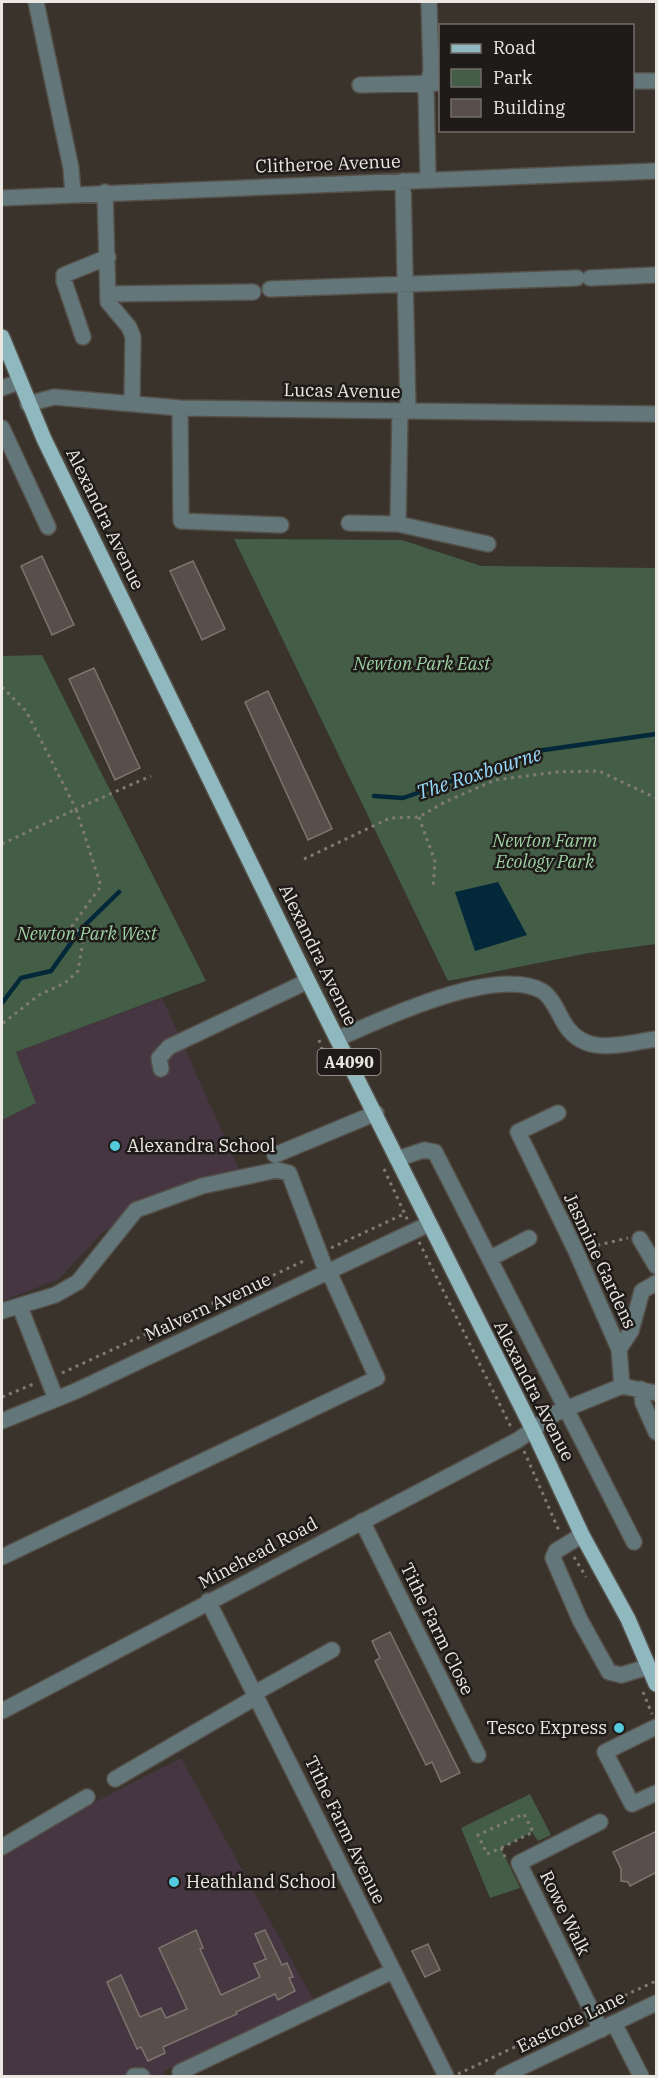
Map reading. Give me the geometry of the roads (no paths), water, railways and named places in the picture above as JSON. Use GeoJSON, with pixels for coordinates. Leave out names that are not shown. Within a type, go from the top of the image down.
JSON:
{"type":"FeatureCollection","features":[{"type":"Feature","properties":{"kind":"main road","name":"Alexandra Avenue"},"geometry":{"type":"LineString","coordinates":[[2,337],[28,404],[308,981],[533,1430],[582,1535],[628,1619],[641,1668],[657,1684]]}},
{"type":"Feature","properties":{"kind":"street"},"geometry":{"type":"LineString","coordinates":[[36,2],[71,168],[73,194]]}},
{"type":"Feature","properties":{"kind":"street"},"geometry":{"type":"LineString","coordinates":[[428,179],[434,83],[430,72],[429,2]]}},
{"type":"Feature","properties":{"kind":"street"},"geometry":{"type":"LineString","coordinates":[[634,81],[657,81]]}},
{"type":"Feature","properties":{"kind":"street"},"geometry":{"type":"LineString","coordinates":[[360,85],[434,83]]}},
{"type":"Feature","properties":{"kind":"street","name":"Clitheroe Avenue"},"geometry":{"type":"LineString","coordinates":[[2,198],[657,171]]}},
{"type":"Feature","properties":{"kind":"street"},"geometry":{"type":"LineString","coordinates":[[398,524],[404,411],[404,181]]}},
{"type":"Feature","properties":{"kind":"street"},"geometry":{"type":"LineString","coordinates":[[105,192],[108,302],[129,327],[134,337],[132,402]]}},
{"type":"Feature","properties":{"kind":"street"},"geometry":{"type":"LineString","coordinates":[[83,337],[64,275],[108,257]]}},
{"type":"Feature","properties":{"kind":"street"},"geometry":{"type":"LineString","coordinates":[[270,289],[657,275]]}},
{"type":"Feature","properties":{"kind":"street"},"geometry":{"type":"LineString","coordinates":[[108,294],[253,292]]}},
{"type":"Feature","properties":{"kind":"street"},"geometry":{"type":"LineString","coordinates":[[2,388],[18,382]]}},
{"type":"Feature","properties":{"kind":"street","name":"Lucas Avenue"},"geometry":{"type":"LineString","coordinates":[[28,404],[54,397],[132,402],[180,408],[657,414]]}},
{"type":"Feature","properties":{"kind":"street"},"geometry":{"type":"LineString","coordinates":[[180,408],[181,521],[281,525]]}},
{"type":"Feature","properties":{"kind":"street"},"geometry":{"type":"LineString","coordinates":[[2,428],[48,527]]}},
{"type":"Feature","properties":{"kind":"street"},"geometry":{"type":"LineString","coordinates":[[349,523],[398,524],[488,544]]}},
{"type":"Feature","properties":{"kind":"street"},"geometry":{"type":"LineString","coordinates":[[161,1069],[159,1058],[169,1047],[308,981]]}},
{"type":"Feature","properties":{"kind":"street"},"geometry":{"type":"LineString","coordinates":[[337,1039],[426,1000],[520,984],[543,992],[570,1035],[586,1044],[605,1046],[657,1039]]}},
{"type":"Feature","properties":{"kind":"street"},"geometry":{"type":"LineString","coordinates":[[275,1155],[376,1113]]}},
{"type":"Feature","properties":{"kind":"street","name":"Jasmine Gardens"},"geometry":{"type":"LineString","coordinates":[[558,1113],[518,1132],[575,1250],[619,1349],[622,1386]]}},
{"type":"Feature","properties":{"kind":"street"},"geometry":{"type":"LineString","coordinates":[[398,1159],[424,1150],[435,1152],[634,1542]]}},
{"type":"Feature","properties":{"kind":"street"},"geometry":{"type":"LineString","coordinates":[[2,1311],[55,1295],[78,1282],[136,1210],[202,1186],[277,1170],[289,1173],[328,1272],[377,1378],[2,1557]]}},
{"type":"Feature","properties":{"kind":"street","name":"Malvern Avenue"},"geometry":{"type":"LineString","coordinates":[[2,1421],[56,1399],[429,1224]]}},
{"type":"Feature","properties":{"kind":"street"},"geometry":{"type":"LineString","coordinates":[[491,1258],[529,1238]]}},
{"type":"Feature","properties":{"kind":"street"},"geometry":{"type":"LineString","coordinates":[[640,1239],[657,1266]]}},
{"type":"Feature","properties":{"kind":"street"},"geometry":{"type":"LineString","coordinates":[[619,1349],[631,1331],[642,1291],[657,1283]]}},
{"type":"Feature","properties":{"kind":"street"},"geometry":{"type":"LineString","coordinates":[[20,1307],[56,1399]]}},
{"type":"Feature","properties":{"kind":"street"},"geometry":{"type":"LineString","coordinates":[[622,1386],[649,1391],[643,1403],[657,1432]]}},
{"type":"Feature","properties":{"kind":"street","name":"Minehead Road"},"geometry":{"type":"LineString","coordinates":[[2,1711],[518,1440],[556,1413],[622,1386]]}},
{"type":"Feature","properties":{"kind":"street","name":"Tithe Farm Close"},"geometry":{"type":"LineString","coordinates":[[362,1521],[478,1755]]}},
{"type":"Feature","properties":{"kind":"street"},"geometry":{"type":"LineString","coordinates":[[582,1535],[556,1551],[553,1558],[599,1656],[609,1672],[621,1675],[641,1668]]}},
{"type":"Feature","properties":{"kind":"street","name":"Tithe Farm Avenue"},"geometry":{"type":"LineString","coordinates":[[208,1601],[446,2076]]}},
{"type":"Feature","properties":{"kind":"street"},"geometry":{"type":"LineString","coordinates":[[115,1779],[332,1650]]}},
{"type":"Feature","properties":{"kind":"street"},"geometry":{"type":"LineString","coordinates":[[656,1728],[605,1752],[632,1804],[657,1793]]}},
{"type":"Feature","properties":{"kind":"street"},"geometry":{"type":"LineString","coordinates":[[2,1846],[87,1797]]}},
{"type":"Feature","properties":{"kind":"street","name":"Rowe Walk"},"geometry":{"type":"LineString","coordinates":[[600,1822],[519,1863],[594,2013],[607,2027]]}},
{"type":"Feature","properties":{"kind":"street"},"geometry":{"type":"LineString","coordinates":[[180,2072],[393,1971]]}},
{"type":"Feature","properties":{"kind":"street","name":"Eastcote Lane"},"geometry":{"type":"LineString","coordinates":[[503,2076],[657,2003]]}},
{"type":"Feature","properties":{"kind":"street"},"geometry":{"type":"LineString","coordinates":[[607,2027],[629,2076]]}},
{"type":"Feature","properties":{"kind":"street"},"geometry":{"type":"LineString","coordinates":[[607,2027],[641,2076]]}},
{"type":"Feature","properties":{"kind":"street"},"geometry":{"type":"LineString","coordinates":[[134,2076],[142,2076]]}},
{"type":"Feature","properties":{"kind":"water"},"geometry":{"type":"Polygon","coordinates":[[[498,882],[527,935],[475,951],[455,892],[498,882]]]}},
{"type":"Feature","properties":{"kind":"waterway","name":"The Roxbourne"},"geometry":{"type":"LineString","coordinates":[[374,796],[403,798],[537,751],[656,734]]}},
{"type":"Feature","properties":{"kind":"waterway","name":"The Roxbourne"},"geometry":{"type":"LineString","coordinates":[[2,1003],[21,978],[51,971],[81,929],[119,892]]}},
{"type":"Feature","properties":{"kind":"place","name":"Alexandra School"},"geometry":{"type":"Point","coordinates":[115,1146]}},
{"type":"Feature","properties":{"kind":"place","name":"Tesco Express"},"geometry":{"type":"Point","coordinates":[619,1728]}},
{"type":"Feature","properties":{"kind":"place","name":"Heathland School"},"geometry":{"type":"Point","coordinates":[174,1882]}},
{"type":"Feature","properties":{"kind":"park label","name":"Newton Park East"},"geometry":{"type":"Point","coordinates":[422,664]}},
{"type":"Feature","properties":{"kind":"park label","name":"Newton Farm Ecology Park"},"geometry":{"type":"Point","coordinates":[545,851]}},
{"type":"Feature","properties":{"kind":"park label","name":"Newton Park West"},"geometry":{"type":"Point","coordinates":[87,934]}}]}
